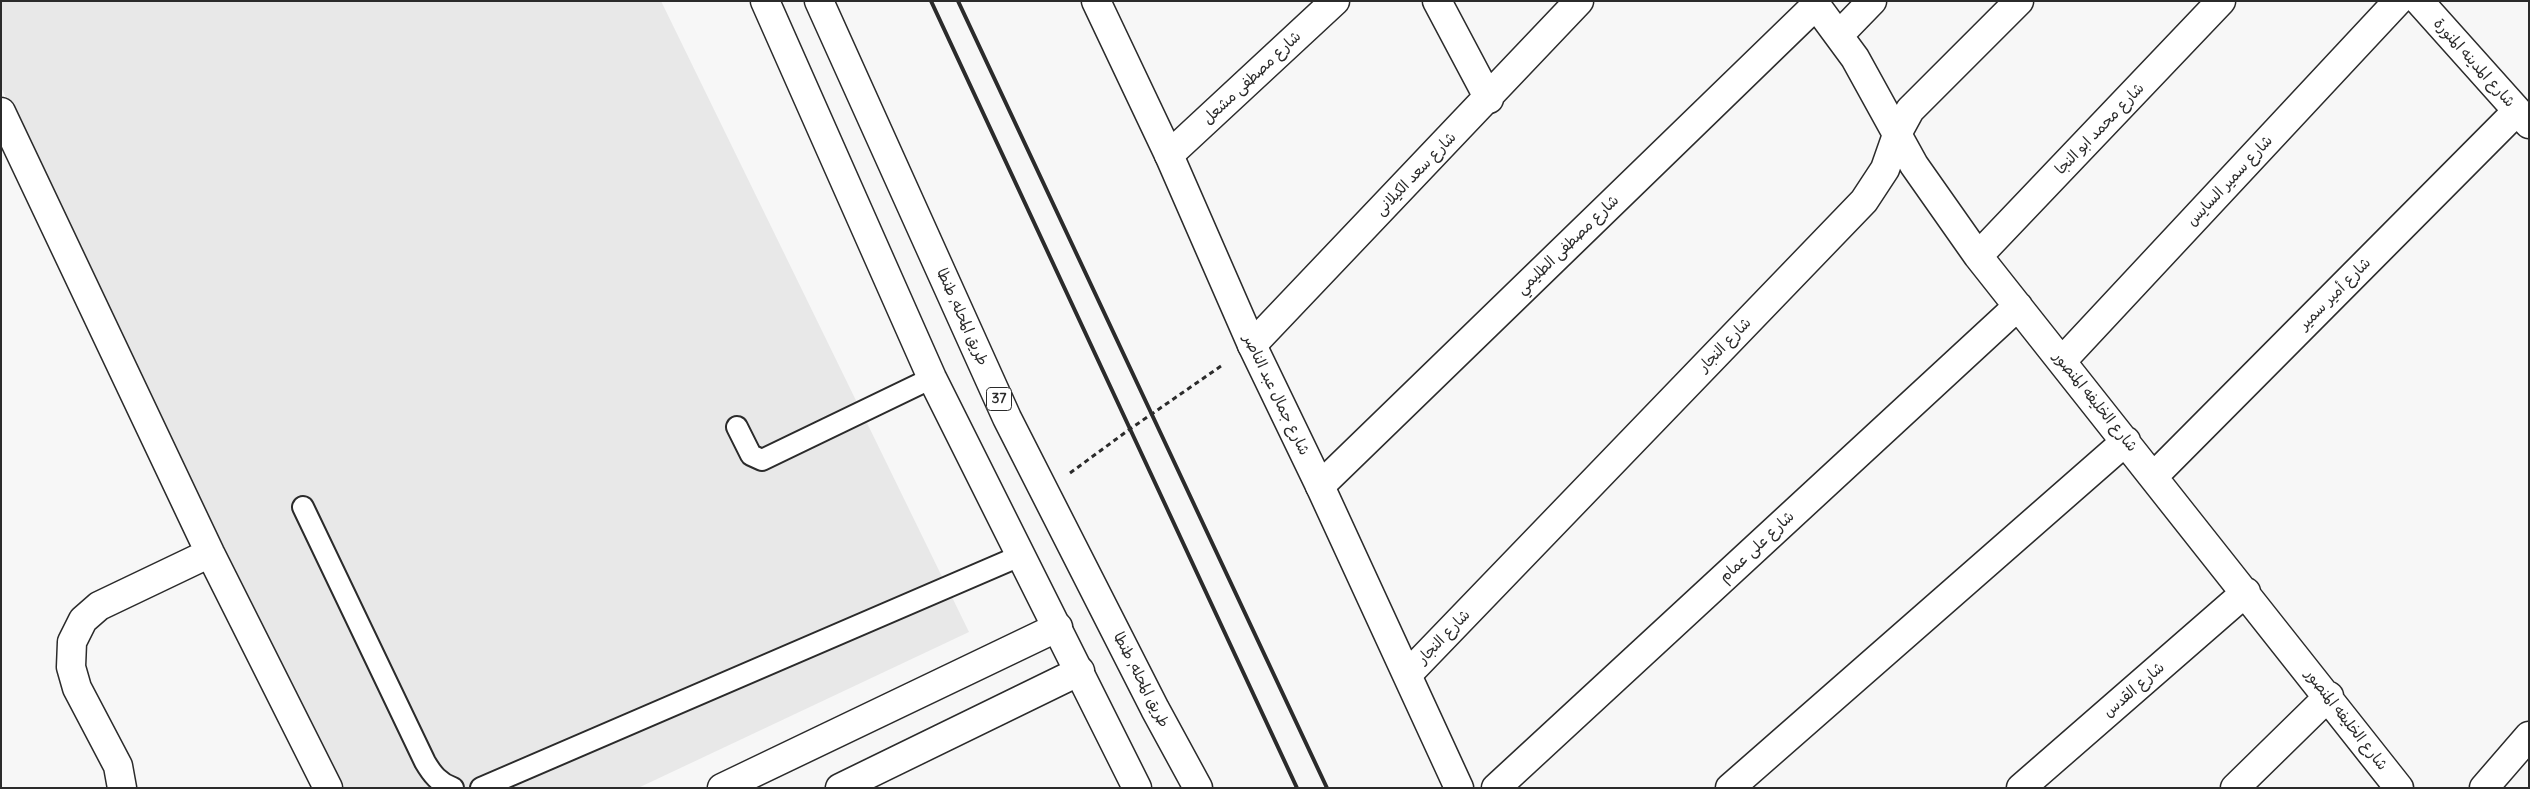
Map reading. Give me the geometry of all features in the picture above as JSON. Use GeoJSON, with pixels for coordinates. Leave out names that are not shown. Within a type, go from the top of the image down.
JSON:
{"type":"FeatureCollection","features":[{"type":"Feature","properties":{"kind":"street"},"geometry":{"type":"LineString","coordinates":[[765,1],[932,378],[1137,788]]}},
{"type":"Feature","properties":{"kind":"street","name":"طريق المحله, طنطا"},"geometry":{"type":"LineString","coordinates":[[818,1],[1007,418],[1155,709],[1198,788]]}},
{"type":"Feature","properties":{"kind":"street","name":"شارع جمال عبد الناصر"},"geometry":{"type":"LineString","coordinates":[[1096,1],[1168,155],[1252,345],[1408,674],[1459,788]]}},
{"type":"Feature","properties":{"kind":"street","name":"شارع مصطفى مشعل"},"geometry":{"type":"LineString","coordinates":[[1168,155],[1335,1]]}},
{"type":"Feature","properties":{"kind":"street"},"geometry":{"type":"LineString","coordinates":[[1437,1],[1489,99]]}},
{"type":"Feature","properties":{"kind":"street","name":"شارع سعد الكيلانى"},"geometry":{"type":"LineString","coordinates":[[1252,345],[1489,99],[1579,1]]}},
{"type":"Feature","properties":{"kind":"street"},"geometry":{"type":"LineString","coordinates":[[1838,35],[1872,1]]}},
{"type":"Feature","properties":{"kind":"street","name":"شارع النجار"},"geometry":{"type":"LineString","coordinates":[[1408,674],[1864,201],[1885,169],[1898,132],[1910,110],[2019,1]]}},
{"type":"Feature","properties":{"kind":"street","name":"شارع محمد ابو النجا"},"geometry":{"type":"LineString","coordinates":[[1978,256],[2221,1]]}},
{"type":"Feature","properties":{"kind":"street","name":"شارع سمير السايس"},"geometry":{"type":"LineString","coordinates":[[2062,361],[2398,1]]}},
{"type":"Feature","properties":{"kind":"street","name":"شارع المدينه المنورة"},"geometry":{"type":"LineString","coordinates":[[2419,1],[2523,118]]}},
{"type":"Feature","properties":{"kind":"street","name":"شارع الخليفه المنصور"},"geometry":{"type":"LineString","coordinates":[[1815,3],[1856,58],[1898,132],[1914,165],[1978,256],[2329,696],[2399,788]]}},
{"type":"Feature","properties":{"kind":"street","name":"شارع مصطفى الطليمي"},"geometry":{"type":"LineString","coordinates":[[1320,486],[1815,3]]}},
{"type":"Feature","properties":{"kind":"street"},"geometry":{"type":"LineString","coordinates":[[1,112],[210,553],[328,788]]}},
{"type":"Feature","properties":{"kind":"street","name":"شارع أمير سمير"},"geometry":{"type":"LineString","coordinates":[[2154,476],[2523,118]]}},
{"type":"Feature","properties":{"kind":"street","name":"شارع على عمام"},"geometry":{"type":"LineString","coordinates":[[1496,788],[2018,306]]}},
{"type":"Feature","properties":{"kind":"street"},"geometry":{"type":"LineString","coordinates":[[1730,788],[2126,441]]}},
{"type":"Feature","properties":{"kind":"street"},"geometry":{"type":"LineString","coordinates":[[122,788],[118,766],[77,688],[70,667],[72,642],[82,620],[99,606],[210,553]]}},
{"type":"Feature","properties":{"kind":"street","name":"شارع القدس"},"geometry":{"type":"LineString","coordinates":[[2022,788],[2246,592]]}},
{"type":"Feature","properties":{"kind":"street"},"geometry":{"type":"LineString","coordinates":[[722,788],[1058,627]]}},
{"type":"Feature","properties":{"kind":"street"},"geometry":{"type":"LineString","coordinates":[[840,788],[1080,671]]}},
{"type":"Feature","properties":{"kind":"street"},"geometry":{"type":"LineString","coordinates":[[2235,788],[2329,696]]}},
{"type":"Feature","properties":{"kind":"street"},"geometry":{"type":"LineString","coordinates":[[2484,788],[2529,736]]}},
{"type":"Feature","properties":{"kind":"lane"},"geometry":{"type":"LineString","coordinates":[[737,427],[751,456],[762,460],[932,378]]}},
{"type":"Feature","properties":{"kind":"lane"},"geometry":{"type":"LineString","coordinates":[[302,507],[425,762],[433,775],[445,785],[453,788]]}},
{"type":"Feature","properties":{"kind":"lane"},"geometry":{"type":"LineString","coordinates":[[481,788],[1022,555]]}},
{"type":"Feature","properties":{"kind":"path"},"geometry":{"type":"LineString","coordinates":[[1045,492],[1130,429],[1252,345]]}},
{"type":"Feature","properties":{"kind":"shaded area"},"geometry":{"type":"Polygon","coordinates":[[[1,1],[661,1],[969,632],[638,788],[329,788],[1,87],[1,1]]]}},
{"type":"Feature","properties":{"kind":"railway"},"geometry":{"type":"LineString","coordinates":[[931,1],[1297,788]]}},
{"type":"Feature","properties":{"kind":"railway"},"geometry":{"type":"LineString","coordinates":[[958,1],[1327,788]]}}]}
